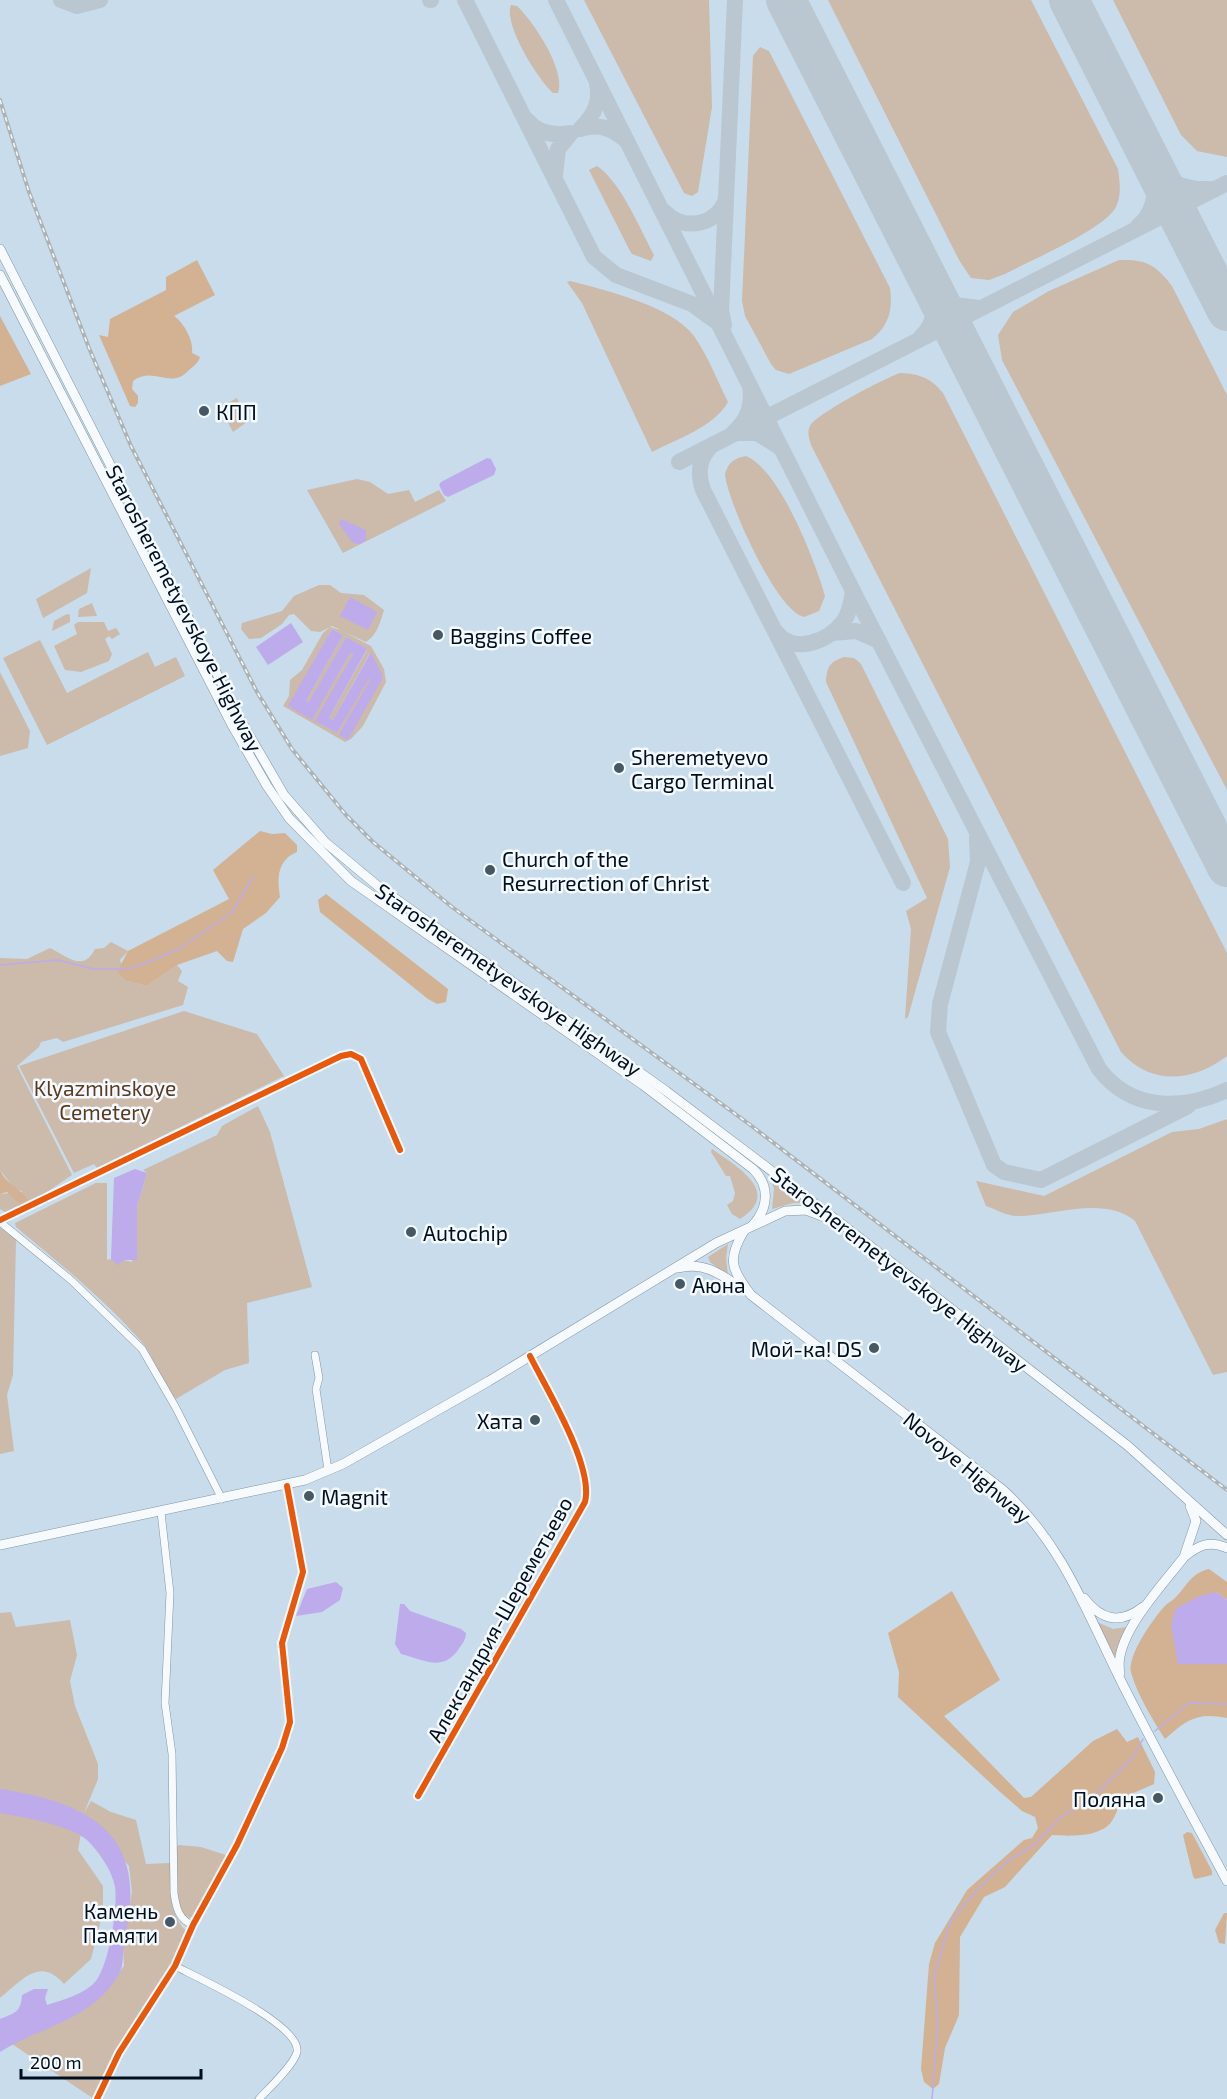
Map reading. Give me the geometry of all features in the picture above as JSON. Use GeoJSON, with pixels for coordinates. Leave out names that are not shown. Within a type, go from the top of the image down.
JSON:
{"type":"FeatureCollection","features":[{"type":"Feature","properties":{"kind":"main road","name":"Starosheremetyevskoye Highway"},"geometry":{"type":"LineString","coordinates":[[0,249],[240,719],[272,777],[297,811],[325,842],[379,887],[666,1091],[843,1225],[1128,1446],[1227,1535]]}},
{"type":"Feature","properties":{"kind":"main road","name":"Starosheremetyevskoye Highway"},"geometry":{"type":"LineString","coordinates":[[0,275],[232,725],[267,786],[289,818],[351,881],[548,1017],[753,1168],[763,1181],[765,1202],[753,1225]]}},
{"type":"Feature","properties":{"kind":"main road"},"geometry":{"type":"LineString","coordinates":[[0,1545],[287,1486],[328,1470],[530,1356],[716,1243],[776,1214],[796,1209],[815,1212],[843,1225]]}},
{"type":"Feature","properties":{"kind":"main road","name":"Novoye Highway"},"geometry":{"type":"LineString","coordinates":[[744,1230],[734,1248],[733,1265],[750,1295],[1017,1503],[1049,1541],[1076,1586],[1124,1687],[1227,1881]]}},
{"type":"Feature","properties":{"kind":"main road"},"geometry":{"type":"LineString","coordinates":[[672,1270],[686,1266],[703,1266],[715,1270],[750,1295]]}},
{"type":"Feature","properties":{"kind":"main road"},"geometry":{"type":"LineString","coordinates":[[1180,1492],[1191,1506],[1196,1521],[1184,1557]]}},
{"type":"Feature","properties":{"kind":"main road"},"geometry":{"type":"LineString","coordinates":[[1124,1687],[1119,1666],[1121,1645],[1149,1602],[1184,1557],[1197,1546],[1209,1543],[1227,1548]]}},
{"type":"Feature","properties":{"kind":"main road"},"geometry":{"type":"LineString","coordinates":[[1076,1586],[1096,1612],[1105,1618],[1122,1618],[1149,1602]]}},
{"type":"Feature","properties":{"kind":"street"},"geometry":{"type":"LineString","coordinates":[[222,1499],[176,1408],[142,1349],[71,1281],[0,1221],[341,1056],[351,1054],[361,1059],[400,1150]]}},
{"type":"Feature","properties":{"kind":"street"},"geometry":{"type":"LineString","coordinates":[[315,1355],[320,1378],[316,1389],[328,1470]]}},
{"type":"Feature","properties":{"kind":"street","name":"Александрия-Шереметьево"},"geometry":{"type":"LineString","coordinates":[[418,1796],[531,1593],[581,1512],[588,1491],[576,1450],[530,1356]]}},
{"type":"Feature","properties":{"kind":"street"},"geometry":{"type":"LineString","coordinates":[[97,2099],[119,2053],[175,1966],[193,1925],[237,1845],[282,1748],[291,1710],[282,1643],[303,1572],[287,1486]]}},
{"type":"Feature","properties":{"kind":"street"},"geometry":{"type":"LineString","coordinates":[[161,1512],[170,1593],[165,1703],[172,1754],[174,1893],[178,1912],[184,1921],[193,1925]]}},
{"type":"Feature","properties":{"kind":"street"},"geometry":{"type":"LineString","coordinates":[[175,1966],[265,2014],[296,2040],[297,2051],[294,2059],[259,2099]]}},
{"type":"Feature","properties":{"kind":"green space"},"geometry":{"type":"Polygon","coordinates":[[[584,0],[709,0],[712,107],[698,192],[692,196],[684,193],[584,0]]]}},
{"type":"Feature","properties":{"kind":"green space"},"geometry":{"type":"Polygon","coordinates":[[[828,0],[1031,0],[1118,169],[1120,185],[1117,206],[1094,227],[1005,274],[989,280],[971,278],[959,260],[828,0]]]}},
{"type":"Feature","properties":{"kind":"green space"},"geometry":{"type":"Polygon","coordinates":[[[1113,0],[1227,0],[1227,157],[1197,151],[1181,135],[1113,0]]]}},
{"type":"Feature","properties":{"kind":"green space"},"geometry":{"type":"Polygon","coordinates":[[[511,5],[517,6],[524,13],[553,59],[559,83],[558,93],[553,93],[547,86],[523,51],[512,25],[511,5]]]}},
{"type":"Feature","properties":{"kind":"green space"},"geometry":{"type":"Polygon","coordinates":[[[760,47],[769,51],[890,288],[891,296],[886,323],[872,339],[789,374],[776,370],[771,364],[745,316],[742,301],[753,56],[760,47]]]}},
{"type":"Feature","properties":{"kind":"green space"},"geometry":{"type":"Polygon","coordinates":[[[597,166],[606,173],[622,194],[654,255],[651,261],[632,254],[629,249],[589,170],[597,166]]]}},
{"type":"Feature","properties":{"kind":"green space"},"geometry":{"type":"Polygon","coordinates":[[[1119,260],[1143,262],[1150,265],[1161,273],[1172,286],[1227,395],[1227,790],[1002,360],[998,335],[1013,312],[1049,291],[1119,260]]]}},
{"type":"Feature","properties":{"kind":"green space"},"geometry":{"type":"Polygon","coordinates":[[[567,282],[637,301],[684,325],[704,352],[728,402],[721,411],[704,426],[652,452],[582,303],[567,282]]]}},
{"type":"Feature","properties":{"kind":"green space"},"geometry":{"type":"Polygon","coordinates":[[[900,373],[924,377],[943,393],[1227,953],[1227,1056],[1214,1065],[1186,1075],[1159,1075],[1145,1071],[1121,1052],[811,445],[809,431],[815,420],[852,397],[900,373]]]}},
{"type":"Feature","properties":{"kind":"green space"},"geometry":{"type":"Polygon","coordinates":[[[237,398],[247,422],[233,432],[220,407],[237,398]]]}},
{"type":"Feature","properties":{"kind":"green space"},"geometry":{"type":"Polygon","coordinates":[[[746,456],[759,465],[771,479],[795,518],[825,596],[819,611],[804,617],[793,611],[768,577],[755,554],[734,507],[725,474],[732,462],[746,456]]]}},
{"type":"Feature","properties":{"kind":"green space"},"geometry":{"type":"Polygon","coordinates":[[[357,479],[370,482],[388,494],[409,490],[415,502],[439,490],[446,501],[343,553],[307,490],[357,479]]]}},
{"type":"Feature","properties":{"kind":"green space"},"geometry":{"type":"Polygon","coordinates":[[[91,568],[87,593],[43,618],[36,599],[91,568]]]}},
{"type":"Feature","properties":{"kind":"green space"},"geometry":{"type":"Polygon","coordinates":[[[319,585],[330,585],[341,593],[364,595],[384,610],[376,632],[366,642],[342,631],[371,646],[384,669],[386,682],[363,726],[351,739],[345,742],[283,706],[289,696],[290,680],[302,670],[323,633],[330,627],[320,632],[311,631],[294,614],[289,615],[282,624],[261,638],[249,639],[241,629],[242,623],[282,611],[294,596],[319,585]],[[332,629],[289,706],[312,719],[350,653],[353,654],[316,721],[337,733],[368,678],[383,678],[370,653],[333,720],[329,718],[367,650],[346,637],[309,703],[306,701],[343,635],[332,629]]]}},
{"type":"Feature","properties":{"kind":"green space"},"geometry":{"type":"Polygon","coordinates":[[[92,603],[97,616],[78,617],[79,609],[92,603]]]}},
{"type":"Feature","properties":{"kind":"green space"},"geometry":{"type":"Polygon","coordinates":[[[67,614],[70,615],[70,622],[52,631],[54,621],[67,614]]]}},
{"type":"Feature","properties":{"kind":"green space"},"geometry":{"type":"Polygon","coordinates":[[[78,622],[104,622],[108,631],[116,628],[120,634],[112,639],[109,636],[105,639],[112,654],[109,661],[81,672],[65,670],[54,646],[77,634],[74,625],[78,622]]]}},
{"type":"Feature","properties":{"kind":"green space"},"geometry":{"type":"Polygon","coordinates":[[[40,640],[67,693],[148,652],[155,667],[176,657],[185,676],[47,745],[3,658],[40,640]]]}},
{"type":"Feature","properties":{"kind":"green space"},"geometry":{"type":"Polygon","coordinates":[[[844,657],[854,658],[861,664],[948,839],[950,867],[908,1017],[905,1019],[911,929],[906,911],[927,898],[826,682],[830,666],[844,657]]]}},
{"type":"Feature","properties":{"kind":"green space"},"geometry":{"type":"Polygon","coordinates":[[[0,672],[30,731],[28,748],[0,756],[0,672]]]}},
{"type":"Feature","properties":{"kind":"green space"},"geometry":{"type":"Polygon","coordinates":[[[111,942],[128,951],[120,960],[127,981],[147,986],[177,965],[182,971],[178,981],[188,987],[183,1005],[63,1042],[57,1038],[41,1042],[39,1047],[17,1066],[72,1175],[38,1198],[7,1213],[0,1209],[0,1194],[23,1192],[14,1188],[0,1170],[0,958],[27,959],[50,948],[80,961],[90,956],[95,949],[104,948],[111,942]]]}},
{"type":"Feature","properties":{"kind":"green space","name":"Klyazminskoye Cemetery"},"geometry":{"type":"Polygon","coordinates":[[[184,1011],[257,1034],[284,1076],[97,1168],[94,1164],[74,1173],[19,1066],[184,1011]]]}},
{"type":"Feature","properties":{"kind":"green space"},"geometry":{"type":"Polygon","coordinates":[[[258,1106],[270,1132],[312,1287],[247,1303],[249,1363],[225,1370],[176,1399],[140,1340],[96,1295],[16,1227],[15,1223],[96,1183],[107,1183],[107,1260],[111,1259],[118,1264],[124,1260],[132,1262],[137,1206],[147,1173],[143,1170],[217,1135],[222,1126],[258,1106]]]}},
{"type":"Feature","properties":{"kind":"green space"},"geometry":{"type":"Polygon","coordinates":[[[1227,1119],[1227,1372],[1213,1375],[1135,1221],[1123,1213],[1094,1208],[1031,1215],[1009,1215],[986,1206],[976,1181],[1044,1196],[1172,1132],[1199,1129],[1227,1119]]]}},
{"type":"Feature","properties":{"kind":"green space"},"geometry":{"type":"Polygon","coordinates":[[[712,1149],[743,1172],[756,1189],[757,1199],[752,1209],[740,1219],[732,1214],[727,1205],[733,1201],[735,1193],[730,1176],[726,1176],[711,1152],[712,1149]]]}},
{"type":"Feature","properties":{"kind":"green space"},"geometry":{"type":"Polygon","coordinates":[[[769,1174],[806,1203],[793,1203],[772,1209],[774,1189],[769,1174]]]}},
{"type":"Feature","properties":{"kind":"green space"},"geometry":{"type":"Polygon","coordinates":[[[0,1228],[16,1239],[13,1375],[7,1395],[14,1451],[0,1454],[0,1228]]]}},
{"type":"Feature","properties":{"kind":"green space"},"geometry":{"type":"Polygon","coordinates":[[[728,1244],[726,1258],[728,1275],[710,1262],[708,1257],[728,1244]]]}},
{"type":"Feature","properties":{"kind":"green space"},"geometry":{"type":"Polygon","coordinates":[[[11,1612],[16,1627],[70,1620],[77,1655],[70,1681],[75,1706],[98,1764],[98,1779],[84,1813],[91,1801],[111,1812],[136,1820],[146,1864],[171,1863],[173,1909],[187,1932],[172,1965],[126,2034],[94,2099],[12,2044],[82,2011],[101,1996],[124,1966],[123,1947],[132,1892],[129,1866],[84,1815],[78,1850],[103,1886],[103,1912],[91,1959],[64,1984],[55,1976],[39,1971],[24,1978],[0,1998],[0,1613],[11,1612]]]}},
{"type":"Feature","properties":{"kind":"green space"},"geometry":{"type":"Polygon","coordinates":[[[1097,1622],[1113,1629],[1127,1627],[1114,1657],[1097,1622]]]}},
{"type":"Feature","properties":{"kind":"green space"},"geometry":{"type":"Polygon","coordinates":[[[179,1845],[201,1847],[229,1856],[194,1916],[190,1918],[182,1913],[177,1895],[176,1847],[179,1845]]]}},
{"type":"Feature","properties":{"kind":"shaded area"},"geometry":{"type":"Polygon","coordinates":[[[197,260],[215,295],[174,316],[188,333],[192,353],[200,357],[199,360],[181,377],[147,376],[133,381],[132,389],[138,396],[138,403],[135,407],[130,406],[99,335],[108,337],[110,319],[166,290],[166,277],[197,260]]]}},
{"type":"Feature","properties":{"kind":"shaded area"},"geometry":{"type":"Polygon","coordinates":[[[0,316],[31,374],[0,386],[0,316]]]}},
{"type":"Feature","properties":{"kind":"shaded area"},"geometry":{"type":"Polygon","coordinates":[[[487,458],[491,459],[496,469],[494,475],[448,497],[444,495],[439,485],[441,482],[487,458]]]}},
{"type":"Feature","properties":{"kind":"shaded area"},"geometry":{"type":"Polygon","coordinates":[[[341,519],[366,530],[366,540],[360,544],[353,543],[339,524],[341,519]]]}},
{"type":"Feature","properties":{"kind":"shaded area"},"geometry":{"type":"Polygon","coordinates":[[[350,597],[377,612],[368,630],[340,616],[350,597]]]}},
{"type":"Feature","properties":{"kind":"shaded area"},"geometry":{"type":"Polygon","coordinates":[[[291,623],[303,642],[268,665],[256,647],[291,623]]]}},
{"type":"Feature","properties":{"kind":"shaded area"},"geometry":{"type":"Polygon","coordinates":[[[332,629],[343,635],[306,701],[309,702],[346,637],[367,649],[329,718],[333,720],[371,652],[383,677],[348,740],[339,735],[370,680],[369,678],[337,733],[315,721],[353,654],[350,653],[312,720],[288,706],[332,629]]]}},
{"type":"Feature","properties":{"kind":"shaded area"},"geometry":{"type":"Polygon","coordinates":[[[260,831],[272,834],[285,833],[297,845],[297,852],[290,855],[282,865],[279,877],[280,897],[266,913],[243,929],[233,962],[227,961],[217,951],[177,965],[147,986],[127,981],[117,972],[128,951],[229,899],[213,870],[260,831]]]}},
{"type":"Feature","properties":{"kind":"shaded area"},"geometry":{"type":"Polygon","coordinates":[[[326,894],[448,989],[446,1002],[437,1004],[428,999],[320,912],[318,900],[326,894]]]}},
{"type":"Feature","properties":{"kind":"shaded area"},"geometry":{"type":"Polygon","coordinates":[[[135,1169],[147,1173],[137,1206],[137,1260],[124,1260],[118,1265],[111,1259],[114,1178],[135,1169]]]}},
{"type":"Feature","properties":{"kind":"shaded area"},"geometry":{"type":"Polygon","coordinates":[[[0,1170],[2,1175],[28,1200],[21,1205],[7,1192],[0,1194],[0,1170]]]}},
{"type":"Feature","properties":{"kind":"shaded area"},"geometry":{"type":"Polygon","coordinates":[[[1209,1569],[1227,1582],[1227,1600],[1216,1592],[1178,1664],[1227,1664],[1227,1718],[1208,1716],[1193,1719],[1180,1726],[1165,1739],[1133,1680],[1131,1665],[1133,1657],[1148,1629],[1165,1606],[1193,1577],[1209,1569]]]}},
{"type":"Feature","properties":{"kind":"shaded area"},"geometry":{"type":"Polygon","coordinates":[[[336,1582],[343,1588],[340,1600],[322,1612],[296,1616],[307,1589],[336,1582]]]}},
{"type":"Feature","properties":{"kind":"shaded area"},"geometry":{"type":"Polygon","coordinates":[[[952,1591],[1000,1680],[944,1716],[1024,1798],[1031,1797],[1093,1741],[1117,1729],[1127,1742],[1138,1737],[1155,1772],[1154,1784],[1122,1798],[1107,1827],[1084,1835],[1052,1835],[1005,1887],[984,1897],[960,1937],[959,2015],[945,2048],[939,2084],[933,2089],[924,2082],[921,2069],[929,1964],[935,1943],[967,1890],[1024,1840],[1032,1838],[1038,1828],[1035,1817],[1022,1811],[999,1791],[898,1697],[899,1672],[888,1633],[952,1591]]]}},
{"type":"Feature","properties":{"kind":"shaded area"},"geometry":{"type":"Polygon","coordinates":[[[1216,1592],[1227,1600],[1227,1664],[1178,1664],[1171,1625],[1176,1608],[1200,1596],[1216,1592]]]}},
{"type":"Feature","properties":{"kind":"shaded area"},"geometry":{"type":"Polygon","coordinates":[[[400,1604],[404,1604],[410,1611],[461,1629],[466,1633],[464,1642],[452,1657],[439,1663],[401,1654],[395,1644],[400,1604]]]}},
{"type":"Feature","properties":{"kind":"shaded area"},"geometry":{"type":"Polygon","coordinates":[[[0,1789],[59,1803],[84,1814],[104,1828],[119,1847],[128,1870],[130,1898],[121,1970],[104,1994],[81,2012],[0,2052],[0,2019],[19,2008],[22,1995],[34,1989],[48,1989],[45,1998],[47,2005],[80,1993],[96,1981],[109,1949],[116,1896],[108,1868],[87,1840],[58,1826],[0,1813],[0,1789]]]}},
{"type":"Feature","properties":{"kind":"shaded area"},"geometry":{"type":"Polygon","coordinates":[[[1187,1832],[1192,1833],[1212,1875],[1195,1879],[1193,1876],[1183,1835],[1187,1832]]]}},
{"type":"Feature","properties":{"kind":"shaded area"},"geometry":{"type":"Polygon","coordinates":[[[1224,1913],[1227,1913],[1225,1944],[1219,1943],[1215,1930],[1224,1913]]]}},
{"type":"Feature","properties":{"kind":"waterway"},"geometry":{"type":"LineString","coordinates":[[0,965],[58,960],[93,969],[128,969],[179,949],[231,913],[253,877]]}},
{"type":"Feature","properties":{"kind":"waterway"},"geometry":{"type":"LineString","coordinates":[[1155,1731],[1189,1703],[1227,1704]]}},
{"type":"Feature","properties":{"kind":"waterway"},"geometry":{"type":"LineString","coordinates":[[932,2099],[938,2020],[934,1977],[950,1922],[977,1890],[1009,1860],[1034,1845],[1061,1817],[1099,1791],[1133,1757],[1143,1739]]}},
{"type":"Feature","properties":{"kind":"taxiway"},"geometry":{"type":"LineString","coordinates":[[61,0],[77,6],[100,0]]}},
{"type":"Feature","properties":{"kind":"taxiway"},"geometry":{"type":"LineString","coordinates":[[465,0],[594,257],[616,275],[692,304],[714,320]]}},
{"type":"Feature","properties":{"kind":"taxiway"},"geometry":{"type":"LineString","coordinates":[[556,0],[853,591],[1099,1069],[1112,1083],[1126,1093],[1142,1100],[1158,1103],[1176,1104],[1193,1101],[1227,1090]]}},
{"type":"Feature","properties":{"kind":"taxiway"},"geometry":{"type":"LineString","coordinates":[[724,325],[721,311],[735,0]]}},
{"type":"Feature","properties":{"kind":"taxiway"},"geometry":{"type":"LineString","coordinates":[[597,83],[598,96],[595,108],[580,129],[593,126],[605,128],[626,140]]}},
{"type":"Feature","properties":{"kind":"taxiway"},"geometry":{"type":"LineString","coordinates":[[527,120],[531,125],[547,133],[571,133],[558,149],[555,175]]}},
{"type":"Feature","properties":{"kind":"taxiway"},"geometry":{"type":"LineString","coordinates":[[1138,226],[1148,215],[1154,200],[1155,169],[1167,179],[1180,185],[1210,189]]}},
{"type":"Feature","properties":{"kind":"taxiway"},"geometry":{"type":"LineString","coordinates":[[679,462],[1227,183]]}},
{"type":"Feature","properties":{"kind":"taxiway"},"geometry":{"type":"LineString","coordinates":[[665,212],[681,222],[699,223],[716,215],[726,199]]}},
{"type":"Feature","properties":{"kind":"taxiway"},"geometry":{"type":"LineString","coordinates":[[921,337],[926,332],[934,314],[933,288],[955,305],[979,308]]}},
{"type":"Feature","properties":{"kind":"taxiway"},"geometry":{"type":"LineString","coordinates":[[750,386],[751,400],[748,412],[733,433],[757,433],[781,448]]}},
{"type":"Feature","properties":{"kind":"taxiway"},"geometry":{"type":"LineString","coordinates":[[712,445],[704,455],[700,466],[703,490],[903,883]]}},
{"type":"Feature","properties":{"kind":"taxiway"},"geometry":{"type":"LineString","coordinates":[[777,633],[784,640],[793,643],[802,644],[820,640],[837,629],[845,619],[853,591]]}},
{"type":"Feature","properties":{"kind":"taxiway"},"geometry":{"type":"LineString","coordinates":[[832,633],[856,631],[879,641]]}},
{"type":"Feature","properties":{"kind":"taxiway"},"geometry":{"type":"LineString","coordinates":[[977,838],[978,862],[940,1004],[938,1032],[994,1165],[1004,1172],[1041,1180],[1188,1106]]}},
{"type":"Feature","properties":{"kind":"runway"},"geometry":{"type":"LineString","coordinates":[[786,0],[1227,867]]}},
{"type":"Feature","properties":{"kind":"runway"},"geometry":{"type":"LineString","coordinates":[[1069,0],[1227,311]]}},
{"type":"Feature","properties":{"kind":"railway"},"geometry":{"type":"LineString","coordinates":[[0,100],[29,192],[89,348],[131,446],[257,692],[292,749],[346,815],[373,842],[452,907],[749,1124],[1227,1490]]}},
{"type":"Feature","properties":{"kind":"cycle path"},"geometry":{"type":"LineString","coordinates":[[0,1220],[341,1056],[351,1054],[361,1059],[400,1150]]}},
{"type":"Feature","properties":{"kind":"cycle path"},"geometry":{"type":"LineString","coordinates":[[418,1796],[585,1502],[586,1487],[583,1469],[576,1449],[530,1356]]}},
{"type":"Feature","properties":{"kind":"cycle path"},"geometry":{"type":"LineString","coordinates":[[97,2099],[119,2053],[175,1966],[193,1925],[237,1845],[282,1748],[290,1722],[282,1643],[303,1572],[287,1486]]}},
{"type":"Feature","properties":{"kind":"place","name":"КПП"},"geometry":{"type":"Point","coordinates":[204,411]}},
{"type":"Feature","properties":{"kind":"place","name":"Baggins Coffee"},"geometry":{"type":"Point","coordinates":[438,635]}},
{"type":"Feature","properties":{"kind":"place","name":"Sheremetyevo Cargo Terminal"},"geometry":{"type":"Point","coordinates":[619,768]}},
{"type":"Feature","properties":{"kind":"place","name":"Church of the Resurrection of Christ"},"geometry":{"type":"Point","coordinates":[490,870]}},
{"type":"Feature","properties":{"kind":"place","name":"Autochip"},"geometry":{"type":"Point","coordinates":[411,1232]}},
{"type":"Feature","properties":{"kind":"place","name":"Аюна"},"geometry":{"type":"Point","coordinates":[680,1284]}},
{"type":"Feature","properties":{"kind":"place","name":"Мой-ка! DS"},"geometry":{"type":"Point","coordinates":[874,1348]}},
{"type":"Feature","properties":{"kind":"place","name":"Хата"},"geometry":{"type":"Point","coordinates":[535,1420]}},
{"type":"Feature","properties":{"kind":"place","name":"Magnit"},"geometry":{"type":"Point","coordinates":[309,1496]}},
{"type":"Feature","properties":{"kind":"place","name":"Поляна"},"geometry":{"type":"Point","coordinates":[1158,1798]}},
{"type":"Feature","properties":{"kind":"place","name":"Камень Памяти"},"geometry":{"type":"Point","coordinates":[170,1922]}}]}
